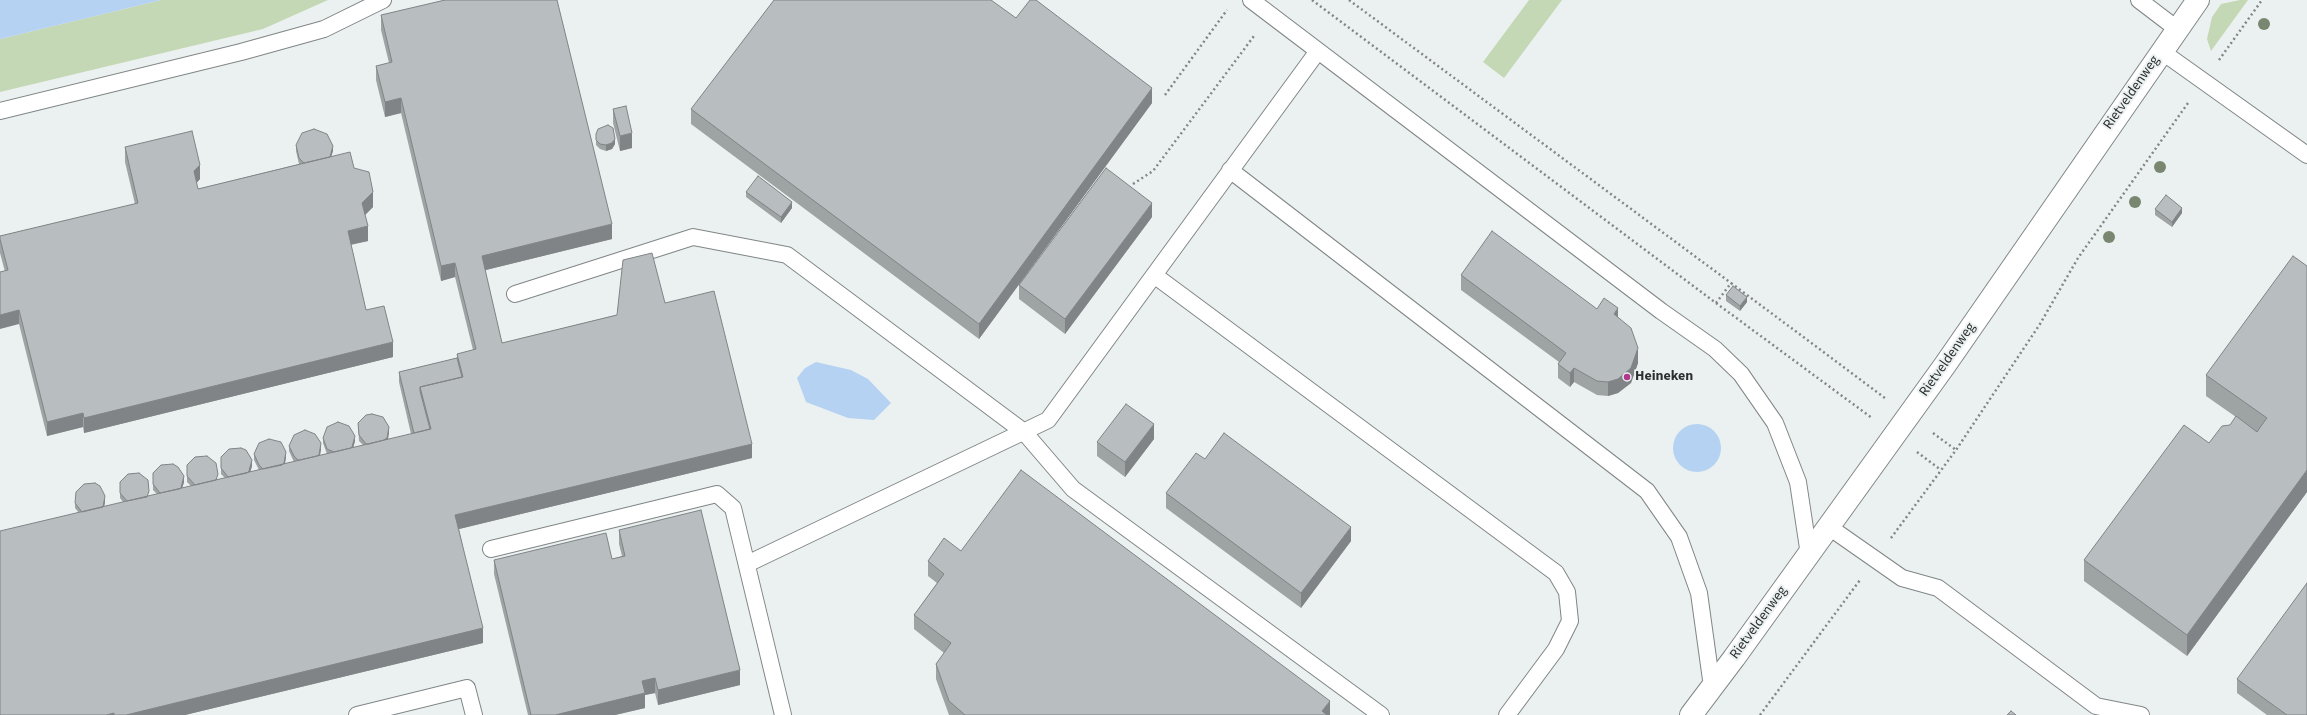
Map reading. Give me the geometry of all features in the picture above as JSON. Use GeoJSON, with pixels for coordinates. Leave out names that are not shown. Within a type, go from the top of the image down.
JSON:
{"type":"FeatureCollection","features":[{"type":"Feature","properties":{"kind":"street","name":"Rietveldenweg"},"geometry":{"type":"LineString","coordinates":[[1691,715],[1909,416],[2161,51],[2198,0]]}},
{"type":"Feature","properties":{"kind":"lane"},"geometry":{"type":"LineString","coordinates":[[0,111],[241,52],[324,29],[383,0]]}},
{"type":"Feature","properties":{"kind":"lane"},"geometry":{"type":"LineString","coordinates":[[1251,0],[1666,315],[1715,349],[1742,374],[1775,424],[1798,482],[1809,555]]}},
{"type":"Feature","properties":{"kind":"lane"},"geometry":{"type":"LineString","coordinates":[[2139,0],[2177,29]]}},
{"type":"Feature","properties":{"kind":"lane"},"geometry":{"type":"LineString","coordinates":[[746,564],[1048,420],[1318,51]]}},
{"type":"Feature","properties":{"kind":"lane"},"geometry":{"type":"LineString","coordinates":[[2161,51],[2307,155]]}},
{"type":"Feature","properties":{"kind":"lane"},"geometry":{"type":"LineString","coordinates":[[1230,170],[1647,491],[1679,537],[1699,593],[1712,688]]}},
{"type":"Feature","properties":{"kind":"lane"},"geometry":{"type":"LineString","coordinates":[[515,294],[693,237],[787,255],[1024,432],[1073,489],[1381,715]]}},
{"type":"Feature","properties":{"kind":"lane"},"geometry":{"type":"LineString","coordinates":[[1154,275],[1556,573],[1567,592],[1570,621],[1556,649],[1507,715]]}},
{"type":"Feature","properties":{"kind":"lane"},"geometry":{"type":"LineString","coordinates":[[491,549],[717,494],[734,508],[746,564],[783,715]]}},
{"type":"Feature","properties":{"kind":"lane"},"geometry":{"type":"LineString","coordinates":[[1828,527],[1902,578],[1938,588],[2096,706],[2141,715]]}},
{"type":"Feature","properties":{"kind":"lane"},"geometry":{"type":"LineString","coordinates":[[357,715],[467,688],[474,715]]}},
{"type":"Feature","properties":{"kind":"path"},"geometry":{"type":"LineString","coordinates":[[1312,0],[1941,470]]}},
{"type":"Feature","properties":{"kind":"path"},"geometry":{"type":"LineString","coordinates":[[1349,0],[1956,450]]}},
{"type":"Feature","properties":{"kind":"path"},"geometry":{"type":"LineString","coordinates":[[1760,715],[1956,450],[2040,324],[2078,258],[2262,0]]}},
{"type":"Feature","properties":{"kind":"path"},"geometry":{"type":"LineString","coordinates":[[1165,94],[1230,6]]}},
{"type":"Feature","properties":{"kind":"path"},"geometry":{"type":"LineString","coordinates":[[1133,184],[1153,172],[1270,14]]}},
{"type":"Feature","properties":{"kind":"path"},"geometry":{"type":"LineString","coordinates":[[1716,303],[1731,283]]}},
{"type":"Feature","properties":{"kind":"green space"},"geometry":{"type":"Polygon","coordinates":[[[161,0],[328,0],[263,29],[0,92],[0,39],[161,0]]]}},
{"type":"Feature","properties":{"kind":"green space"},"geometry":{"type":"Polygon","coordinates":[[[1529,0],[1562,0],[1504,78],[1483,62],[1529,0]]]}},
{"type":"Feature","properties":{"kind":"green space"},"geometry":{"type":"Polygon","coordinates":[[[2248,0],[2211,51],[2207,39],[2212,17],[2221,4],[2248,0]]]}},
{"type":"Feature","properties":{"kind":"water"},"geometry":{"type":"Polygon","coordinates":[[[0,0],[161,0],[0,39],[0,0]]]}},
{"type":"Feature","properties":{"kind":"water"},"geometry":{"type":"Polygon","coordinates":[[[816,362],[851,370],[868,379],[891,403],[874,420],[848,418],[806,402],[797,378],[805,368],[816,362]]]}},
{"type":"Feature","properties":{"kind":"water"},"geometry":{"type":"Polygon","coordinates":[[[1697,424],[1706,426],[1714,431],[1719,439],[1721,448],[1719,457],[1714,465],[1706,470],[1697,472],[1688,470],[1680,465],[1675,457],[1673,448],[1675,439],[1680,431],[1688,426],[1697,424]]]}},
{"type":"Feature","properties":{"kind":"building"},"geometry":{"type":"Polygon","coordinates":[[[445,0],[557,0],[612,224],[482,256],[502,343],[617,315],[623,260],[652,253],[665,303],[714,291],[752,444],[455,515],[483,628],[126,715],[114,715],[114,713],[106,715],[0,715],[0,531],[431,429],[420,387],[463,377],[457,354],[476,349],[455,263],[441,266],[401,98],[385,102],[376,66],[392,62],[381,15],[445,0]]]}},
{"type":"Feature","properties":{"kind":"building"},"geometry":{"type":"Polygon","coordinates":[[[774,0],[991,0],[1016,18],[1030,0],[1036,0],[1152,88],[979,324],[691,109],[774,0]]]}},
{"type":"Feature","properties":{"kind":"building"},"geometry":{"type":"Polygon","coordinates":[[[626,106],[632,133],[620,136],[613,109],[626,106]]]}},
{"type":"Feature","properties":{"kind":"building"},"geometry":{"type":"Polygon","coordinates":[[[608,125],[613,128],[615,139],[612,143],[606,145],[600,144],[596,140],[598,129],[608,125]]]}},
{"type":"Feature","properties":{"kind":"building"},"geometry":{"type":"Polygon","coordinates":[[[314,129],[327,134],[333,146],[330,157],[304,163],[299,158],[296,145],[302,133],[314,129]]]}},
{"type":"Feature","properties":{"kind":"building"},"geometry":{"type":"Polygon","coordinates":[[[192,131],[200,165],[194,171],[198,189],[350,152],[354,168],[369,172],[373,192],[362,203],[368,226],[348,231],[366,310],[384,306],[393,342],[84,418],[83,413],[47,422],[19,310],[0,315],[0,272],[8,270],[0,236],[138,203],[125,147],[192,131]]]}},
{"type":"Feature","properties":{"kind":"building"},"geometry":{"type":"Polygon","coordinates":[[[1106,168],[1152,203],[1065,319],[1019,285],[1106,168]]]}},
{"type":"Feature","properties":{"kind":"building"},"geometry":{"type":"Polygon","coordinates":[[[758,176],[792,202],[781,217],[746,192],[758,176]]]}},
{"type":"Feature","properties":{"kind":"building"},"geometry":{"type":"Polygon","coordinates":[[[2166,195],[2182,208],[2172,222],[2155,209],[2166,195]]]}},
{"type":"Feature","properties":{"kind":"building"},"geometry":{"type":"Polygon","coordinates":[[[1492,231],[1597,309],[1604,298],[1618,308],[1614,314],[1631,328],[1638,348],[1631,368],[1618,379],[1608,382],[1597,381],[1574,368],[1570,373],[1558,364],[1566,353],[1461,275],[1492,231]]]}},
{"type":"Feature","properties":{"kind":"building"},"geometry":{"type":"Polygon","coordinates":[[[2293,256],[2307,266],[2307,470],[2187,635],[2084,560],[2184,425],[2209,443],[2222,426],[2230,425],[2236,416],[2257,432],[2267,418],[2206,375],[2293,256]]]}},
{"type":"Feature","properties":{"kind":"building"},"geometry":{"type":"Polygon","coordinates":[[[1733,286],[1747,297],[1740,306],[1726,295],[1733,286]]]}},
{"type":"Feature","properties":{"kind":"building"},"geometry":{"type":"Polygon","coordinates":[[[457,358],[462,377],[420,387],[430,429],[414,433],[399,372],[457,358]]]}},
{"type":"Feature","properties":{"kind":"building"},"geometry":{"type":"Polygon","coordinates":[[[1126,404],[1154,424],[1125,462],[1097,442],[1126,404]]]}},
{"type":"Feature","properties":{"kind":"building"},"geometry":{"type":"Polygon","coordinates":[[[372,414],[383,417],[389,427],[387,438],[366,444],[359,435],[358,423],[366,415],[372,414]]]}},
{"type":"Feature","properties":{"kind":"building"},"geometry":{"type":"Polygon","coordinates":[[[338,422],[349,426],[355,436],[351,448],[334,452],[327,449],[323,438],[327,427],[338,422]]]}},
{"type":"Feature","properties":{"kind":"building"},"geometry":{"type":"Polygon","coordinates":[[[305,430],[315,434],[321,443],[319,455],[298,460],[294,456],[289,446],[294,435],[305,430]]]}},
{"type":"Feature","properties":{"kind":"building"},"geometry":{"type":"Polygon","coordinates":[[[1224,433],[1351,527],[1301,593],[1166,493],[1196,453],[1205,459],[1224,433]]]}},
{"type":"Feature","properties":{"kind":"building"},"geometry":{"type":"Polygon","coordinates":[[[269,439],[281,442],[286,452],[284,463],[282,465],[263,469],[259,465],[254,454],[259,443],[269,439]]]}},
{"type":"Feature","properties":{"kind":"building"},"geometry":{"type":"Polygon","coordinates":[[[241,448],[246,450],[252,460],[249,471],[247,473],[228,477],[221,468],[221,457],[229,449],[241,448]]]}},
{"type":"Feature","properties":{"kind":"building"},"geometry":{"type":"Polygon","coordinates":[[[207,456],[216,463],[218,474],[216,480],[195,485],[187,476],[187,465],[195,457],[207,456]]]}},
{"type":"Feature","properties":{"kind":"building"},"geometry":{"type":"Polygon","coordinates":[[[173,464],[178,467],[184,476],[181,488],[160,493],[153,484],[153,473],[161,465],[173,464]]]}},
{"type":"Feature","properties":{"kind":"building"},"geometry":{"type":"Polygon","coordinates":[[[1021,470],[1330,701],[1322,711],[1327,715],[965,715],[949,701],[936,664],[951,643],[914,615],[944,574],[928,561],[944,538],[961,551],[1021,470]]]}},
{"type":"Feature","properties":{"kind":"building"},"geometry":{"type":"Polygon","coordinates":[[[139,473],[148,480],[149,491],[147,497],[127,501],[120,493],[120,482],[128,474],[139,473]]]}},
{"type":"Feature","properties":{"kind":"building"},"geometry":{"type":"Polygon","coordinates":[[[95,483],[100,486],[105,496],[103,507],[82,512],[75,503],[76,492],[84,484],[95,483]]]}},
{"type":"Feature","properties":{"kind":"building"},"geometry":{"type":"Polygon","coordinates":[[[701,510],[740,670],[658,690],[655,678],[642,681],[645,693],[555,715],[531,715],[494,560],[606,533],[612,559],[625,556],[619,530],[701,510]]]}},
{"type":"Feature","properties":{"kind":"building"},"geometry":{"type":"Polygon","coordinates":[[[2307,583],[2307,715],[2287,715],[2237,679],[2307,583]]]}},
{"type":"Feature","properties":{"kind":"building"},"geometry":{"type":"Polygon","coordinates":[[[2011,711],[2016,715],[2007,715],[2011,711]]]}},
{"type":"Feature","properties":{"kind":"place","name":"Heineken"},"geometry":{"type":"Point","coordinates":[1627,377]}}]}
